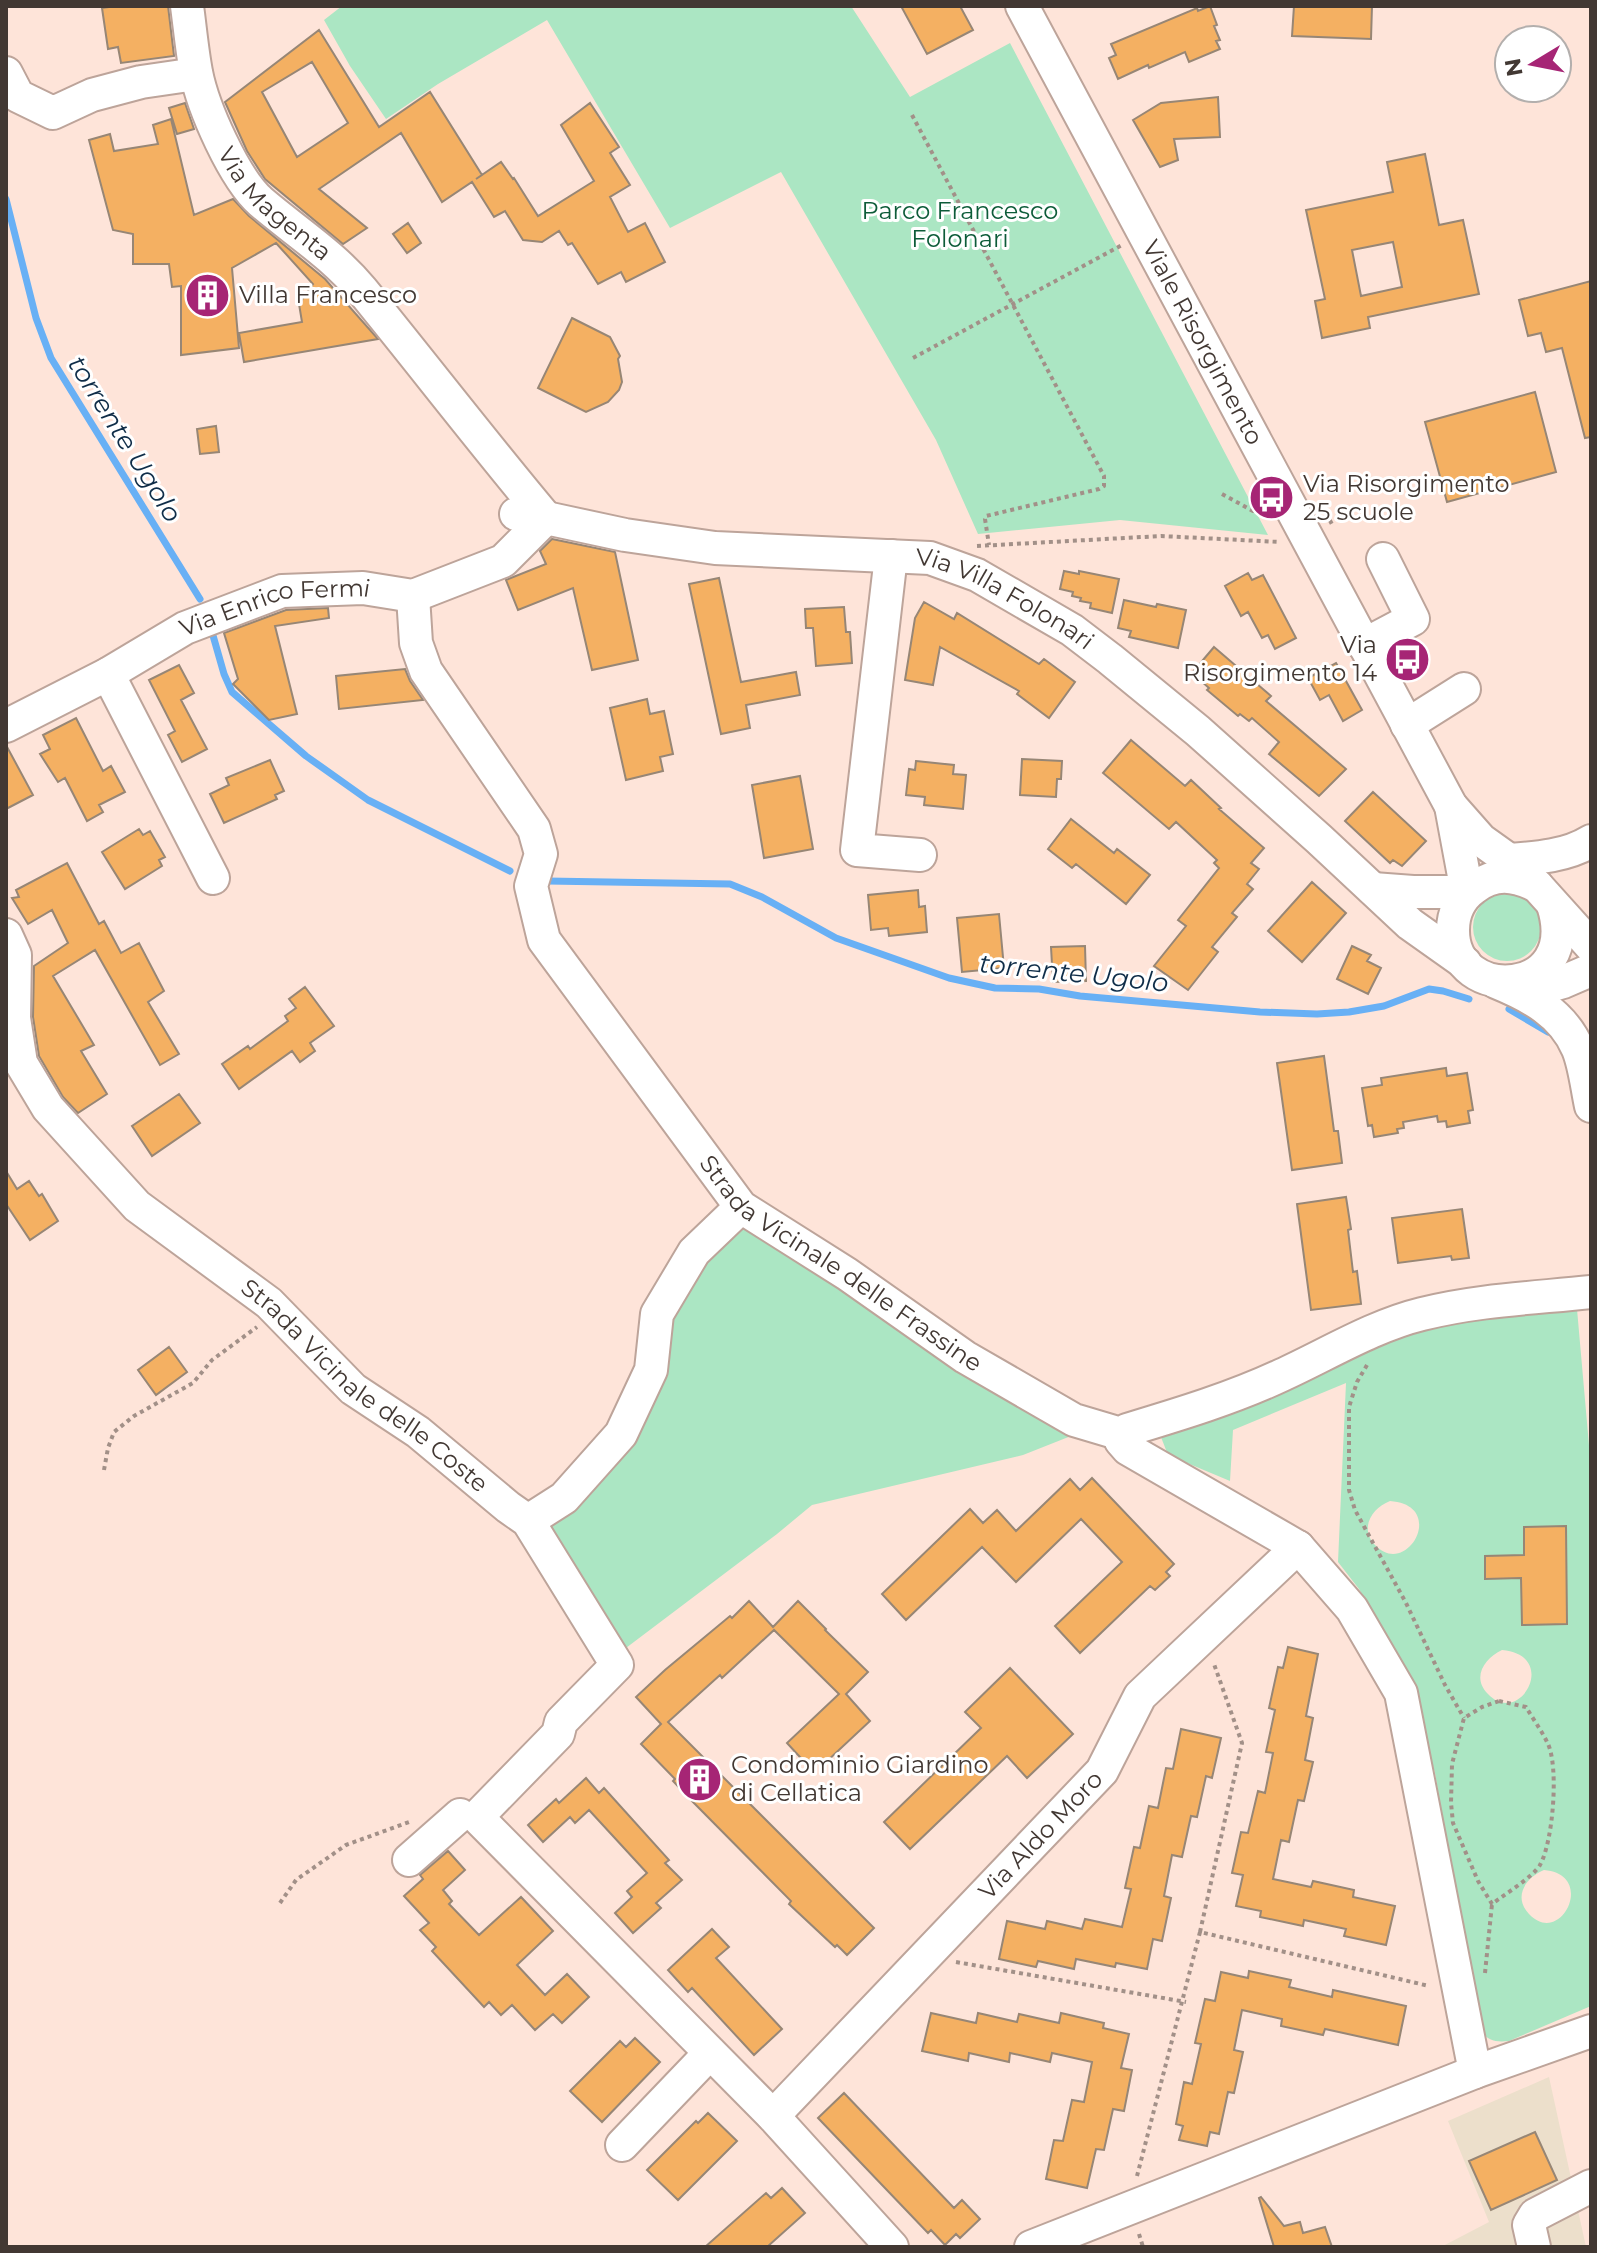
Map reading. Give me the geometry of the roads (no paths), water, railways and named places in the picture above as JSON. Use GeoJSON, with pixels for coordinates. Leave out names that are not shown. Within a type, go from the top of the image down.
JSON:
{"type":"FeatureCollection","features":[{"type":"Feature","properties":{"kind":"street","name":"Via Magenta"},"geometry":{"type":"LineString","coordinates":[[187,6],[196,74],[231,161],[258,199],[331,256],[360,288],[484,445],[531,516]]}},
{"type":"Feature","properties":{"kind":"street","name":"Viale Risorgimento"},"geometry":{"type":"LineString","coordinates":[[1022,6],[1451,806],[1481,840],[1509,860],[1545,895],[1591,946]]}},
{"type":"Feature","properties":{"kind":"street"},"geometry":{"type":"LineString","coordinates":[[6,73],[18,96],[53,113],[92,95],[141,82],[196,74]]}},
{"type":"Feature","properties":{"kind":"street"},"geometry":{"type":"LineString","coordinates":[[413,596],[503,561],[531,516]]}},
{"type":"Feature","properties":{"kind":"street","name":"Via Villa Folonari"},"geometry":{"type":"LineString","coordinates":[[531,516],[625,535],[715,548],[930,558],[977,575],[1072,630],[1198,731],[1410,924],[1465,963]]}},
{"type":"Feature","properties":{"kind":"street"},"geometry":{"type":"LineString","coordinates":[[891,556],[857,850],[920,855]]}},
{"type":"Feature","properties":{"kind":"street"},"geometry":{"type":"LineString","coordinates":[[1364,645],[1413,619],[1383,559]]}},
{"type":"Feature","properties":{"kind":"street","name":"Via Enrico Fermi"},"geometry":{"type":"LineString","coordinates":[[6,726],[108,674],[185,628],[282,591],[363,588],[413,596]]}},
{"type":"Feature","properties":{"kind":"street","name":"Strada Vicinale delle Frassine"},"geometry":{"type":"LineString","coordinates":[[413,596],[416,643],[426,671],[534,829],[541,854],[531,886],[544,940],[741,1207],[847,1274],[978,1364],[1074,1420],[1121,1434]]}},
{"type":"Feature","properties":{"kind":"street"},"geometry":{"type":"LineString","coordinates":[[108,674],[213,878]]}},
{"type":"Feature","properties":{"kind":"street"},"geometry":{"type":"LineString","coordinates":[[1401,715],[1461,684]]}},
{"type":"Feature","properties":{"kind":"street","name":"Viale Risorgimento"},"geometry":{"type":"LineString","coordinates":[[1451,806],[1467,892]]}},
{"type":"Feature","properties":{"kind":"street"},"geometry":{"type":"LineString","coordinates":[[1509,860],[1570,851],[1591,841]]}},
{"type":"Feature","properties":{"kind":"street"},"geometry":{"type":"LineString","coordinates":[[1493,981],[1510,983],[1542,969],[1553,955],[1559,939],[1559,922],[1545,895],[1519,877],[1501,876],[1483,881],[1467,892],[1453,920],[1453,936],[1458,952],[1478,975],[1493,981],[1524,993],[1552,1013],[1578,1050],[1591,1106]]}},
{"type":"Feature","properties":{"kind":"street"},"geometry":{"type":"LineString","coordinates":[[1373,889],[1467,892]]}},
{"type":"Feature","properties":{"kind":"street","name":"Strada Vicinale delle Coste"},"geometry":{"type":"LineString","coordinates":[[6,935],[15,955],[14,1018],[21,1063],[48,1108],[137,1206],[269,1303],[353,1389],[418,1432],[528,1521]]}},
{"type":"Feature","properties":{"kind":"street"},"geometry":{"type":"LineString","coordinates":[[1524,993],[1591,970]]}},
{"type":"Feature","properties":{"kind":"street"},"geometry":{"type":"LineString","coordinates":[[409,1860],[558,1734],[561,1722],[617,1665],[528,1521],[564,1498],[621,1434],[651,1370],[657,1314],[694,1252],[741,1207]]}},
{"type":"Feature","properties":{"kind":"street"},"geometry":{"type":"LineString","coordinates":[[1475,2072],[1401,1693],[1352,1609],[1309,1551],[1257,1512],[1128,1449],[1121,1441],[1121,1434],[1279,1377],[1378,1328],[1421,1314],[1504,1300],[1591,1292]]}},
{"type":"Feature","properties":{"kind":"street","name":"Via Aldo Moro"},"geometry":{"type":"LineString","coordinates":[[773,2116],[1102,1771],[1140,1696],[1204,1635],[1309,1551]]}},
{"type":"Feature","properties":{"kind":"street"},"geometry":{"type":"LineString","coordinates":[[464,1815],[773,2116],[892,2247]]}},
{"type":"Feature","properties":{"kind":"street"},"geometry":{"type":"LineString","coordinates":[[1031,2247],[1475,2072],[1591,2031]]}},
{"type":"Feature","properties":{"kind":"street"},"geometry":{"type":"LineString","coordinates":[[622,2145],[710,2053]]}},
{"type":"Feature","properties":{"kind":"street"},"geometry":{"type":"LineString","coordinates":[[1534,2247],[1529,2225],[1535,2215],[1591,2186]]}},
{"type":"Feature","properties":{"kind":"waterway","name":"torrente Ugolo"},"geometry":{"type":"LineString","coordinates":[[6,199],[36,318],[51,358],[200,599]]}},
{"type":"Feature","properties":{"kind":"waterway"},"geometry":{"type":"LineString","coordinates":[[212,632],[232,692],[306,756],[368,800],[510,871]]}},
{"type":"Feature","properties":{"kind":"waterway","name":"torrente Ugolo"},"geometry":{"type":"LineString","coordinates":[[547,881],[730,884],[762,897],[836,938],[949,978],[995,988],[1039,989],[1080,996],[1260,1012],[1317,1014],[1384,1006],[1429,989],[1469,999]]}},
{"type":"Feature","properties":{"kind":"waterway"},"geometry":{"type":"LineString","coordinates":[[1509,1009],[1548,1032]]}},
{"type":"Feature","properties":{"kind":"place","name":"Villa Francesco"},"geometry":{"type":"Point","coordinates":[208,295]}},
{"type":"Feature","properties":{"kind":"place","name":"Via Risorgimento 25 scuole"},"geometry":{"type":"Point","coordinates":[1272,498]}},
{"type":"Feature","properties":{"kind":"place","name":"Via Risorgimento 14"},"geometry":{"type":"Point","coordinates":[1408,659]}},
{"type":"Feature","properties":{"kind":"place","name":"Condominio Giardino di Cellatica"},"geometry":{"type":"Point","coordinates":[700,1779]}},
{"type":"Feature","properties":{"kind":"park label","name":"Parco Francesco Folonari"},"geometry":{"type":"Point","coordinates":[960,225]}}]}
